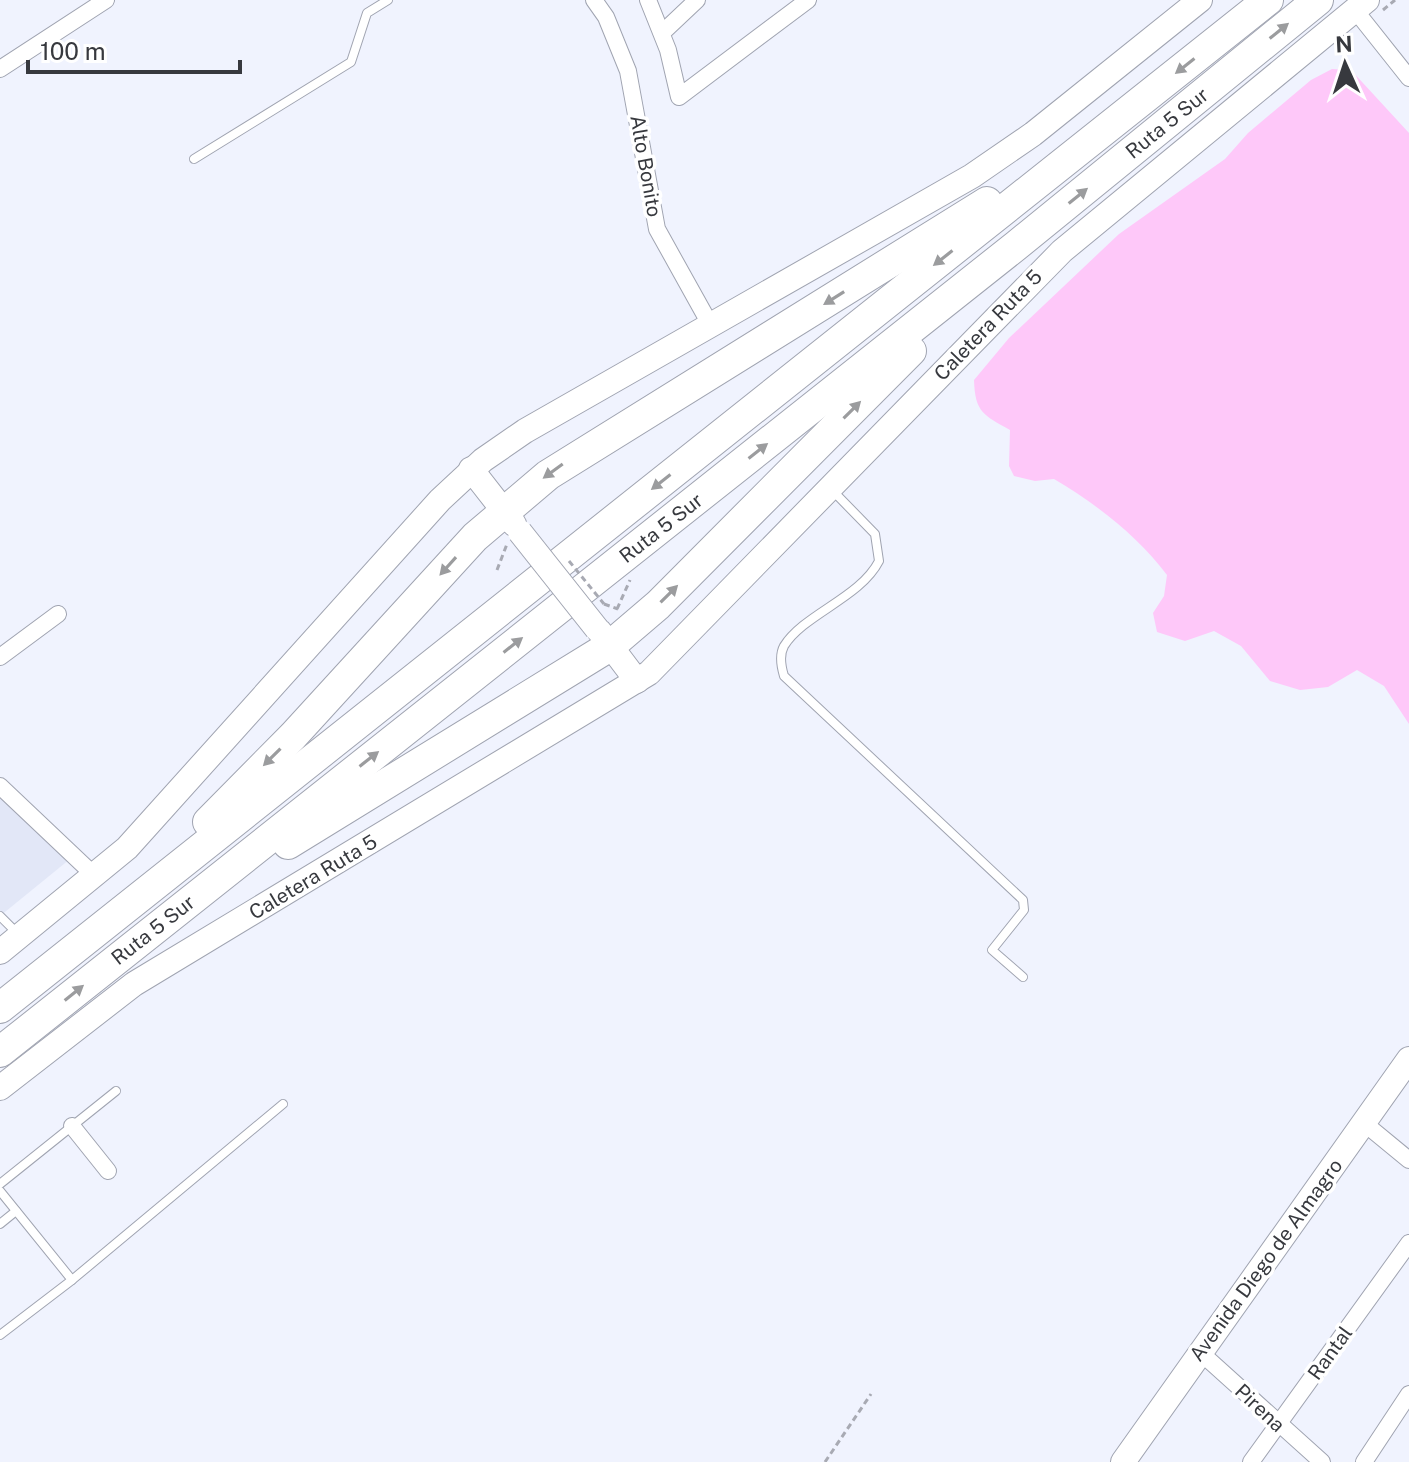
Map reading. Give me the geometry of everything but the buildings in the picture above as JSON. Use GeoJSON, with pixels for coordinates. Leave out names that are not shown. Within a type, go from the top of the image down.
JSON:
{"type":"FeatureCollection","features":[{"type":"Feature","properties":{"kind":"highway","name":"Ruta 5 Sur"},"geometry":{"type":"LineString","coordinates":[[0,1008],[1268,0]]}},
{"type":"Feature","properties":{"kind":"highway","name":"Ruta 5 Sur"},"geometry":{"type":"LineString","coordinates":[[0,1052],[1017,245],[1318,0]]}},
{"type":"Feature","properties":{"kind":"highway"},"geometry":{"type":"LineString","coordinates":[[104,925],[293,736],[475,537],[510,529],[560,466],[1113,123]]}},
{"type":"Feature","properties":{"kind":"highway"},"geometry":{"type":"LineString","coordinates":[[176,912],[658,605],[1017,245]]}},
{"type":"Feature","properties":{"kind":"street"},"geometry":{"type":"LineString","coordinates":[[0,69],[106,0]]}},
{"type":"Feature","properties":{"kind":"street","name":"Alto Bonito"},"geometry":{"type":"LineString","coordinates":[[594,0],[606,17],[628,71],[657,229],[711,326]]}},
{"type":"Feature","properties":{"kind":"street"},"geometry":{"type":"LineString","coordinates":[[648,0],[662,33],[679,97],[808,0]]}},
{"type":"Feature","properties":{"kind":"street"},"geometry":{"type":"LineString","coordinates":[[662,33],[697,0]]}},
{"type":"Feature","properties":{"kind":"street"},"geometry":{"type":"LineString","coordinates":[[0,952],[95,876],[188,783],[471,469],[525,431],[982,169],[1033,134],[1200,0]]}},
{"type":"Feature","properties":{"kind":"street"},"geometry":{"type":"LineString","coordinates":[[1361,5],[1406,69]]}},
{"type":"Feature","properties":{"kind":"street","name":"Caletera Ruta 5"},"geometry":{"type":"LineString","coordinates":[[0,1088],[134,984],[637,681],[662,661],[1062,251],[1361,5]]}},
{"type":"Feature","properties":{"kind":"street"},"geometry":{"type":"LineString","coordinates":[[471,469],[510,529],[604,637],[637,681]]}},
{"type":"Feature","properties":{"kind":"street"},"geometry":{"type":"LineString","coordinates":[[0,657],[58,614]]}},
{"type":"Feature","properties":{"kind":"street"},"geometry":{"type":"LineString","coordinates":[[0,786],[95,876]]}},
{"type":"Feature","properties":{"kind":"street","name":"Avenida Diego de Almagro"},"geometry":{"type":"LineString","coordinates":[[1123,1462],[1409,1059]]}},
{"type":"Feature","properties":{"kind":"street"},"geometry":{"type":"LineString","coordinates":[[1364,1123],[1409,1160]]}},
{"type":"Feature","properties":{"kind":"street"},"geometry":{"type":"LineString","coordinates":[[72,1126],[108,1171]]}},
{"type":"Feature","properties":{"kind":"street","name":"Rantal"},"geometry":{"type":"LineString","coordinates":[[1251,1462],[1409,1243]]}},
{"type":"Feature","properties":{"kind":"street","name":"Pirena"},"geometry":{"type":"LineString","coordinates":[[1200,1352],[1322,1462]]}},
{"type":"Feature","properties":{"kind":"street"},"geometry":{"type":"LineString","coordinates":[[1364,1462],[1406,1405]]}},
{"type":"Feature","properties":{"kind":"lane"},"geometry":{"type":"LineString","coordinates":[[194,159],[351,62],[367,13],[388,0]]}},
{"type":"Feature","properties":{"kind":"lane"},"geometry":{"type":"LineString","coordinates":[[829,488],[875,534],[879,561],[868,578],[783,648],[784,676],[1023,900],[1024,910],[992,950],[1023,977]]}},
{"type":"Feature","properties":{"kind":"lane"},"geometry":{"type":"LineString","coordinates":[[0,916],[20,936]]}},
{"type":"Feature","properties":{"kind":"lane"},"geometry":{"type":"LineString","coordinates":[[0,1184],[116,1091]]}},
{"type":"Feature","properties":{"kind":"lane"},"geometry":{"type":"LineString","coordinates":[[0,1335],[72,1280],[283,1104]]}},
{"type":"Feature","properties":{"kind":"lane"},"geometry":{"type":"LineString","coordinates":[[0,1191],[72,1280]]}},
{"type":"Feature","properties":{"kind":"lane"},"geometry":{"type":"LineString","coordinates":[[0,1224],[16,1211]]}},
{"type":"Feature","properties":{"kind":"path"},"geometry":{"type":"LineString","coordinates":[[497,570],[510,529]]}},
{"type":"Feature","properties":{"kind":"path"},"geometry":{"type":"LineString","coordinates":[[565,556],[604,604]]}},
{"type":"Feature","properties":{"kind":"path"},"geometry":{"type":"LineString","coordinates":[[617,609],[622,599]]}},
{"type":"Feature","properties":{"kind":"path"},"geometry":{"type":"LineString","coordinates":[[825,1462],[871,1394]]}},
{"type":"Feature","properties":{"kind":"shaded area"},"geometry":{"type":"Polygon","coordinates":[[[1332,69],[1351,70],[1409,133],[1409,724],[1384,686],[1357,670],[1328,687],[1300,690],[1270,681],[1241,646],[1214,631],[1185,641],[1157,632],[1153,613],[1164,596],[1167,575],[1130,534],[1069,488],[1054,479],[1035,481],[1014,476],[1009,466],[1010,430],[983,412],[976,400],[974,380],[1009,338],[1119,234],[1225,159],[1248,133],[1311,80],[1332,69]]]}},
{"type":"Feature","properties":{"kind":"shaded area"},"geometry":{"type":"Polygon","coordinates":[[[0,796],[70,859],[0,916],[0,796]]]}}]}
